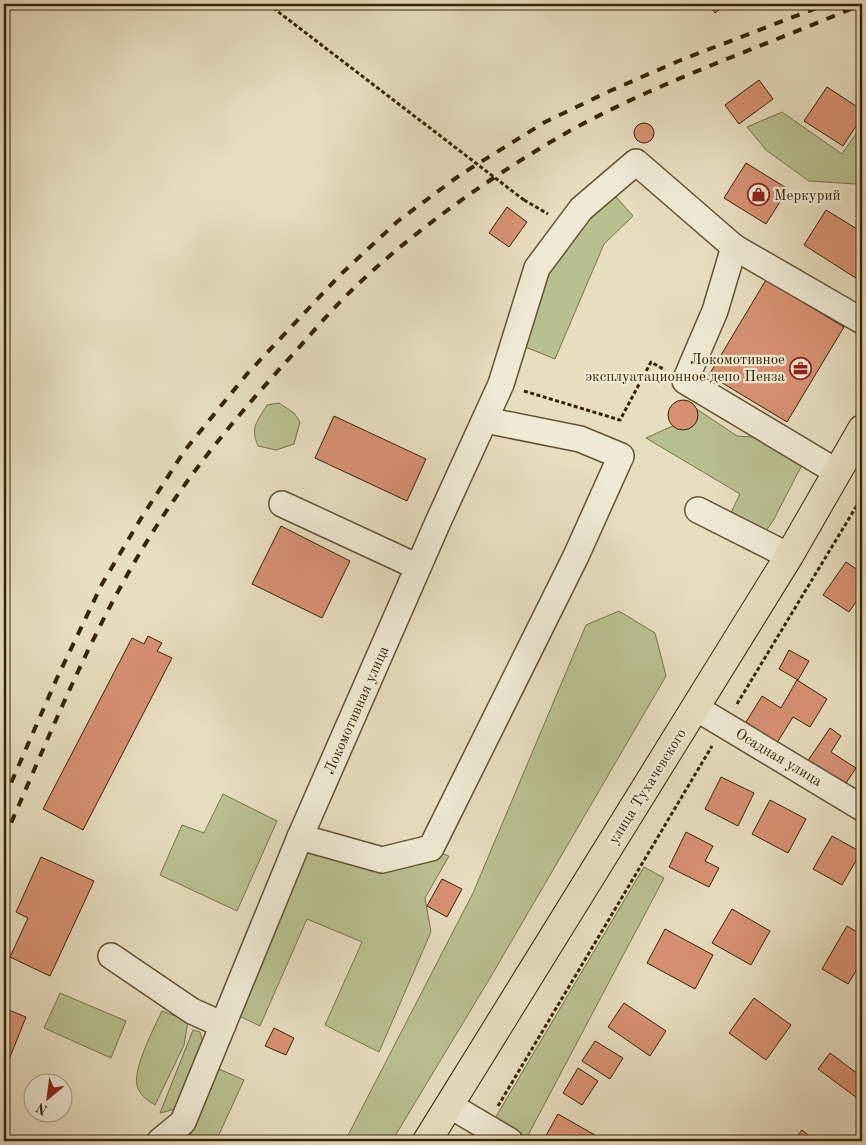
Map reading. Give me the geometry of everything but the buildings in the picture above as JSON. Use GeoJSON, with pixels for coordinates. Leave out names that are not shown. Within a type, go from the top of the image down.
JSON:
{"type":"FeatureCollection","features":[{"type":"Feature","properties":{"kind":"main road","name":"улица Тухачевского"},"geometry":{"type":"LineString","coordinates":[[427,1141],[789,556],[862,429]]}},
{"type":"Feature","properties":{"kind":"street","name":"Локомотивная улица"},"geometry":{"type":"LineString","coordinates":[[160,1141],[183,1122],[300,837],[418,567],[501,384],[536,268],[581,209],[636,162],[734,247]]}},
{"type":"Feature","properties":{"kind":"street"},"geometry":{"type":"LineString","coordinates":[[838,472],[685,381],[715,311],[734,247],[862,321]]}},
{"type":"Feature","properties":{"kind":"street"},"geometry":{"type":"LineString","coordinates":[[300,837],[382,860],[431,848],[576,556],[621,456],[580,439],[485,420]]}},
{"type":"Feature","properties":{"kind":"street"},"geometry":{"type":"LineString","coordinates":[[282,504],[418,567]]}},
{"type":"Feature","properties":{"kind":"street"},"geometry":{"type":"LineString","coordinates":[[698,510],[789,556]]}},
{"type":"Feature","properties":{"kind":"street","name":"Осадная улица"},"geometry":{"type":"LineString","coordinates":[[696,708],[862,808]]}},
{"type":"Feature","properties":{"kind":"street"},"geometry":{"type":"LineString","coordinates":[[111,956],[192,1012],[222,1025]]}},
{"type":"Feature","properties":{"kind":"street"},"geometry":{"type":"LineString","coordinates":[[449,1105],[510,1141]]}},
{"type":"Feature","properties":{"kind":"path"},"geometry":{"type":"LineString","coordinates":[[268,4],[524,200],[552,216]]}},
{"type":"Feature","properties":{"kind":"path"},"geometry":{"type":"LineString","coordinates":[[501,384],[620,420],[651,362],[685,381]]}},
{"type":"Feature","properties":{"kind":"path"},"geometry":{"type":"LineString","coordinates":[[486,1126],[862,497]]}},
{"type":"Feature","properties":{"kind":"green space"},"geometry":{"type":"Polygon","coordinates":[[[782,112],[842,154],[862,125],[862,178],[855,184],[809,181],[766,150],[747,127],[782,112]]]}},
{"type":"Feature","properties":{"kind":"green space"},"geometry":{"type":"Polygon","coordinates":[[[609,189],[633,216],[604,244],[555,359],[518,344],[540,272],[609,189]]]}},
{"type":"Feature","properties":{"kind":"green space"},"geometry":{"type":"Polygon","coordinates":[[[279,403],[294,413],[300,422],[294,444],[276,450],[258,446],[255,429],[258,420],[267,405],[279,403]]]}},
{"type":"Feature","properties":{"kind":"green space"},"geometry":{"type":"Polygon","coordinates":[[[692,406],[737,436],[785,439],[804,461],[773,521],[765,532],[729,517],[740,494],[646,438],[679,423],[692,406]]]}},
{"type":"Feature","properties":{"kind":"green space"},"geometry":{"type":"Polygon","coordinates":[[[619,611],[655,633],[666,676],[490,978],[392,1141],[345,1141],[473,893],[586,625],[619,611]]]}},
{"type":"Feature","properties":{"kind":"green space"},"geometry":{"type":"Polygon","coordinates":[[[223,794],[277,821],[237,911],[160,875],[182,825],[204,833],[223,794]]]}},
{"type":"Feature","properties":{"kind":"green space"},"geometry":{"type":"Polygon","coordinates":[[[303,851],[441,853],[449,856],[425,898],[431,932],[379,1052],[325,1025],[362,942],[307,919],[260,1026],[233,1013],[303,851]]]}},
{"type":"Feature","properties":{"kind":"green space"},"geometry":{"type":"Polygon","coordinates":[[[644,867],[664,878],[526,1139],[494,1120],[644,867]]]}},
{"type":"Feature","properties":{"kind":"green space"},"geometry":{"type":"Polygon","coordinates":[[[60,993],[126,1021],[111,1058],[44,1028],[60,993]]]}},
{"type":"Feature","properties":{"kind":"green space"},"geometry":{"type":"Polygon","coordinates":[[[162,1011],[188,1021],[184,1045],[155,1105],[141,1094],[137,1085],[137,1078],[145,1048],[162,1011]]]}},
{"type":"Feature","properties":{"kind":"green space"},"geometry":{"type":"Polygon","coordinates":[[[193,1030],[200,1032],[203,1043],[197,1067],[175,1109],[160,1113],[193,1030]]]}},
{"type":"Feature","properties":{"kind":"green space"},"geometry":{"type":"Polygon","coordinates":[[[219,1069],[244,1080],[216,1141],[184,1141],[190,1136],[219,1069]]]}},
{"type":"Feature","properties":{"kind":"railway"},"geometry":{"type":"LineString","coordinates":[[4,799],[57,678],[102,584],[140,520],[185,450],[247,374],[340,275],[398,221],[460,175],[545,122],[681,60],[827,4]]}},
{"type":"Feature","properties":{"kind":"railway"},"geometry":{"type":"LineString","coordinates":[[4,839],[73,682],[111,604],[154,530],[184,486],[233,423],[353,289],[400,247],[452,207],[559,137],[595,117],[670,82],[862,4]]}},
{"type":"Feature","properties":{"kind":"place","name":"Меркурий"},"geometry":{"type":"Point","coordinates":[758,195]}},
{"type":"Feature","properties":{"kind":"place","name":"Локомотивное эксплуатационное депо Пенза"},"geometry":{"type":"Point","coordinates":[801,368]}}]}
